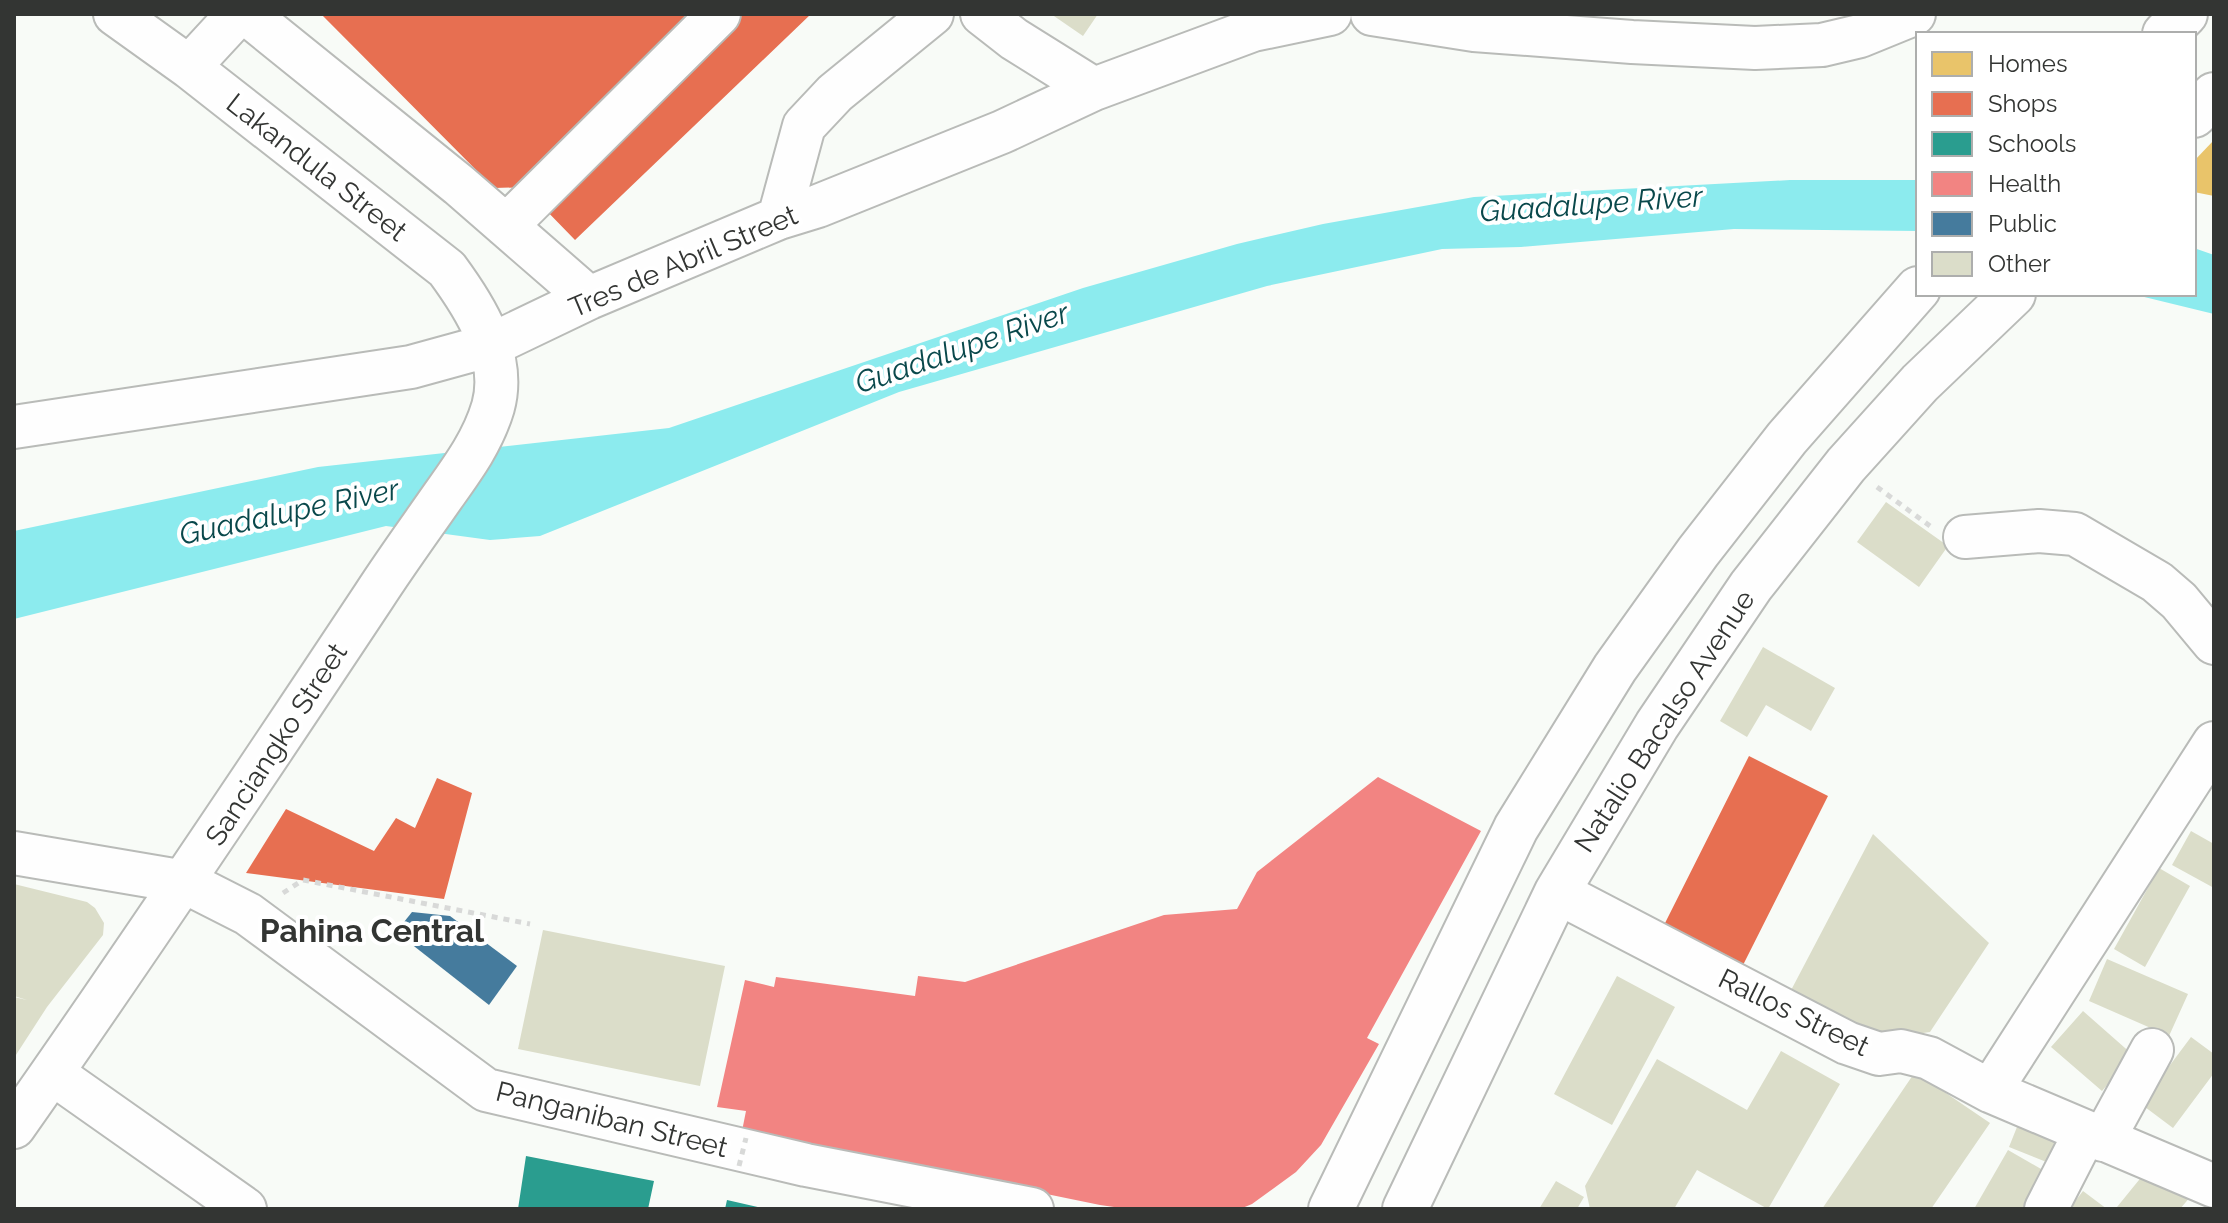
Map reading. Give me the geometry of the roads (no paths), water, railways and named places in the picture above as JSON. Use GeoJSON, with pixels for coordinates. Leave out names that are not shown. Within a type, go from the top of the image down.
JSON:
{"type":"FeatureCollection","features":[{"type":"Feature","properties":{"kind":"main road"},"geometry":{"type":"LineString","coordinates":[[2167,32],[2185,14]]}},
{"type":"Feature","properties":{"kind":"main road"},"geometry":{"type":"LineString","coordinates":[[2196,113],[2214,95]]}},
{"type":"Feature","properties":{"kind":"main road"},"geometry":{"type":"LineString","coordinates":[[1331,1209],[1516,828],[1615,668],[1698,552],[1787,438],[1916,291]]}},
{"type":"Feature","properties":{"kind":"main road","name":"Natalio Bacalso Avenue"},"geometry":{"type":"LineString","coordinates":[[1405,1209],[1557,892],[1657,725],[1751,586],[1846,465],[1920,383],[2011,296]]}},
{"type":"Feature","properties":{"kind":"street","name":"Lakandula Street"},"geometry":{"type":"LineString","coordinates":[[115,14],[189,67],[447,269],[468,297],[491,345]]}},
{"type":"Feature","properties":{"kind":"street"},"geometry":{"type":"LineString","coordinates":[[189,67],[238,14]]}},
{"type":"Feature","properties":{"kind":"street"},"geometry":{"type":"LineString","coordinates":[[247,14],[589,298]]}},
{"type":"Feature","properties":{"kind":"street"},"geometry":{"type":"LineString","coordinates":[[506,226],[719,14]]}},
{"type":"Feature","properties":{"kind":"street"},"geometry":{"type":"LineString","coordinates":[[779,218],[804,126],[835,93],[932,14]]}},
{"type":"Feature","properties":{"kind":"street"},"geometry":{"type":"LineString","coordinates":[[982,14],[1014,39],[1094,89]]}},
{"type":"Feature","properties":{"kind":"street","name":"Tres de Abril Street"},"geometry":{"type":"LineString","coordinates":[[14,427],[411,367],[491,345],[589,298],[779,218],[818,206],[1002,132],[1094,89],[1253,30],[1330,14]]}},
{"type":"Feature","properties":{"kind":"street"},"geometry":{"type":"LineString","coordinates":[[1372,14],[1474,30],[1632,42],[1732,30],[1755,48],[1822,45],[1860,36],[1914,14]]}},
{"type":"Feature","properties":{"kind":"street","name":"Sanciangko Street"},"geometry":{"type":"LineString","coordinates":[[14,1127],[185,882],[479,443],[494,405],[496,379],[491,345]]}},
{"type":"Feature","properties":{"kind":"street"},"geometry":{"type":"LineString","coordinates":[[1965,537],[2039,531],[2075,534],[2157,582],[2179,601],[2214,643]]}},
{"type":"Feature","properties":{"kind":"street"},"geometry":{"type":"LineString","coordinates":[[1990,1091],[2214,743]]}},
{"type":"Feature","properties":{"kind":"street","name":"Panganiban Street"},"geometry":{"type":"LineString","coordinates":[[14,853],[185,882],[248,914],[486,1090],[806,1165],[1032,1209]]}},
{"type":"Feature","properties":{"kind":"street","name":"Rallos Street"},"geometry":{"type":"LineString","coordinates":[[1557,892],[1847,1043],[1879,1054],[1901,1051],[1929,1058],[1990,1091],[2214,1186]]}},
{"type":"Feature","properties":{"kind":"street"},"geometry":{"type":"LineString","coordinates":[[2046,1209],[2152,1050]]}},
{"type":"Feature","properties":{"kind":"street"},"geometry":{"type":"LineString","coordinates":[[52,1073],[245,1209]]}},
{"type":"Feature","properties":{"kind":"water","name":"Guadalupe River"},"geometry":{"type":"Polygon","coordinates":[[[1790,180],[1916,180],[1916,231],[1734,229],[1521,247],[1442,249],[1267,286],[899,392],[540,536],[490,540],[386,526],[14,619],[14,531],[318,467],[669,428],[1083,288],[1237,244],[1323,224],[1474,197],[1790,180]]]}},
{"type":"Feature","properties":{"kind":"water"},"geometry":{"type":"Polygon","coordinates":[[[2196,249],[2214,255],[2214,314],[2140,296],[2196,296],[2196,249]]]}},
{"type":"Feature","properties":{"kind":"district","name":"Pahina Central"},"geometry":{"type":"Point","coordinates":[372,931]}}]}
